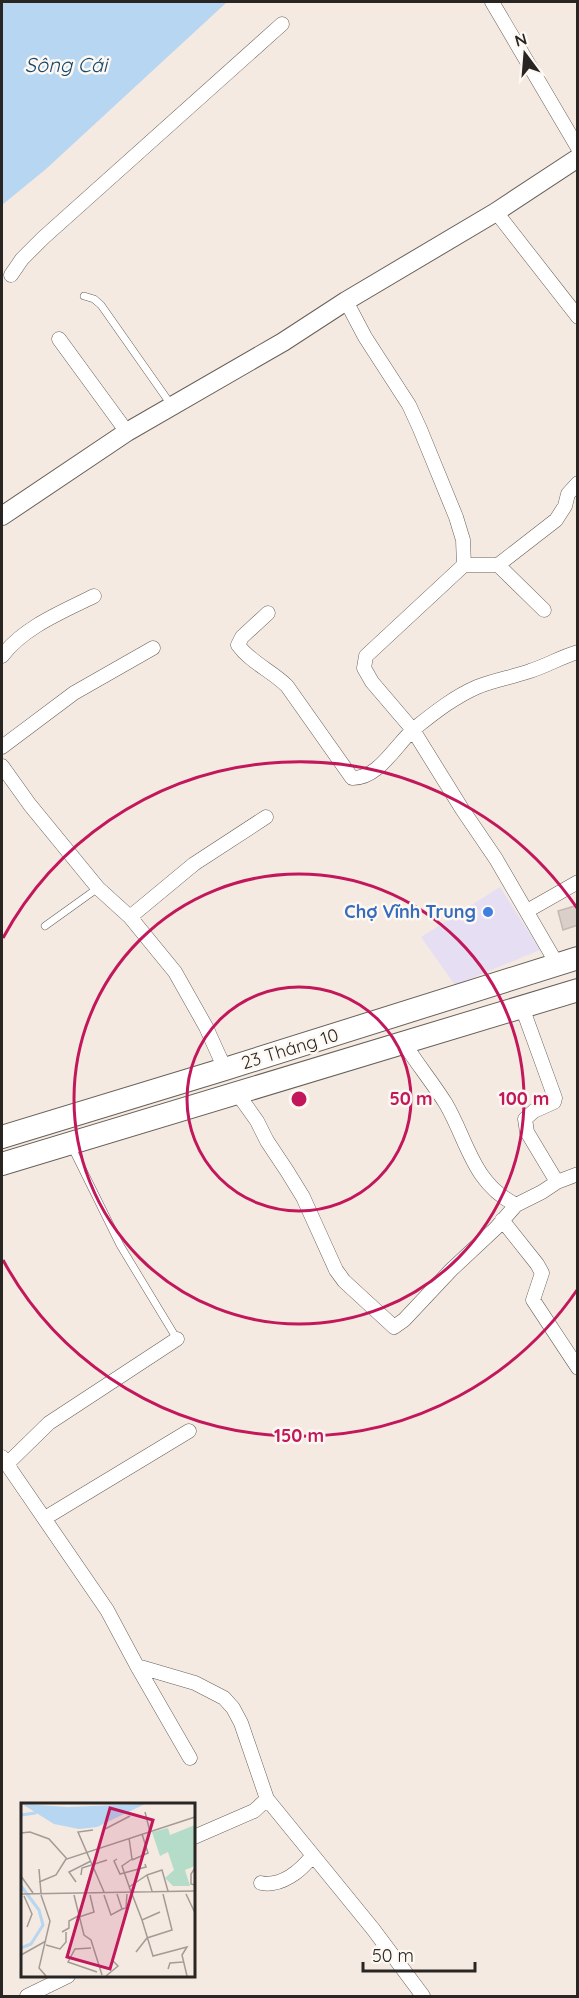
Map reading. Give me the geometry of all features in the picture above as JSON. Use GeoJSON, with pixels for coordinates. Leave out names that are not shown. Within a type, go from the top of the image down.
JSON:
{"type":"FeatureCollection","features":[{"type":"Feature","properties":{"kind":"main road","name":"23 Tháng 10"},"geometry":{"type":"LineString","coordinates":[[2,1137],[567,961]]}},
{"type":"Feature","properties":{"kind":"main road","name":"23 Tháng 10"},"geometry":{"type":"LineString","coordinates":[[2,1164],[578,990]]}},
{"type":"Feature","properties":{"kind":"main road"},"geometry":{"type":"LineString","coordinates":[[225,1069],[237,1093]]}},
{"type":"Feature","properties":{"kind":"street"},"geometry":{"type":"LineString","coordinates":[[492,2],[578,148]]}},
{"type":"Feature","properties":{"kind":"street"},"geometry":{"type":"LineString","coordinates":[[11,275],[22,259],[43,238],[282,24]]}},
{"type":"Feature","properties":{"kind":"street"},"geometry":{"type":"LineString","coordinates":[[2,516],[127,432],[283,342],[346,301],[496,212],[578,158]]}},
{"type":"Feature","properties":{"kind":"street"},"geometry":{"type":"LineString","coordinates":[[496,212],[578,317]]}},
{"type":"Feature","properties":{"kind":"street"},"geometry":{"type":"LineString","coordinates":[[346,301],[365,337],[409,405],[420,429],[464,540],[464,565]]}},
{"type":"Feature","properties":{"kind":"street"},"geometry":{"type":"LineString","coordinates":[[59,339],[127,432]]}},
{"type":"Feature","properties":{"kind":"street"},"geometry":{"type":"LineString","coordinates":[[567,961],[527,912],[413,730],[372,682],[364,668],[366,656],[464,565],[498,565],[556,520],[565,506],[568,494],[578,483]]}},
{"type":"Feature","properties":{"kind":"street"},"geometry":{"type":"LineString","coordinates":[[498,565],[544,610]]}},
{"type":"Feature","properties":{"kind":"street"},"geometry":{"type":"LineString","coordinates":[[2,656],[10,645],[29,630],[94,596]]}},
{"type":"Feature","properties":{"kind":"street"},"geometry":{"type":"LineString","coordinates":[[268,613],[242,637],[238,645],[287,686],[352,778],[362,779],[374,770],[413,730],[447,704],[477,687],[533,670],[558,658],[578,652]]}},
{"type":"Feature","properties":{"kind":"street"},"geometry":{"type":"LineString","coordinates":[[2,747],[74,693],[153,648]]}},
{"type":"Feature","properties":{"kind":"street"},"geometry":{"type":"LineString","coordinates":[[2,766],[30,805],[98,888],[129,917],[175,972],[206,1027],[225,1069]]}},
{"type":"Feature","properties":{"kind":"street"},"geometry":{"type":"LineString","coordinates":[[129,917],[194,864],[266,817]]}},
{"type":"Feature","properties":{"kind":"street"},"geometry":{"type":"LineString","coordinates":[[527,912],[578,882]]}},
{"type":"Feature","properties":{"kind":"street"},"geometry":{"type":"LineString","coordinates":[[522,1007],[555,1098],[554,1102],[534,1111],[525,1119],[527,1132],[557,1182]]}},
{"type":"Feature","properties":{"kind":"street"},"geometry":{"type":"LineString","coordinates":[[404,1043],[448,1109],[472,1162],[495,1188],[516,1204]]}},
{"type":"Feature","properties":{"kind":"street"},"geometry":{"type":"LineString","coordinates":[[237,1093],[257,1121],[267,1141],[303,1197],[336,1270],[344,1281],[394,1327],[404,1320],[451,1270],[496,1228],[516,1204],[557,1182],[578,1174]]}},
{"type":"Feature","properties":{"kind":"street"},"geometry":{"type":"LineString","coordinates":[[502,1220],[542,1273],[533,1300],[578,1368]]}},
{"type":"Feature","properties":{"kind":"street"},"geometry":{"type":"LineString","coordinates":[[177,1339],[49,1423],[4,1460],[107,1610],[190,1758]]}},
{"type":"Feature","properties":{"kind":"street"},"geometry":{"type":"LineString","coordinates":[[45,1518],[189,1431]]}},
{"type":"Feature","properties":{"kind":"street"},"geometry":{"type":"LineString","coordinates":[[137,1666],[195,1683],[224,1698],[234,1708],[267,1799],[373,1929],[423,1996]]}},
{"type":"Feature","properties":{"kind":"street"},"geometry":{"type":"LineString","coordinates":[[195,1836],[254,1811],[267,1799]]}},
{"type":"Feature","properties":{"kind":"street"},"geometry":{"type":"LineString","coordinates":[[261,1883],[268,1884],[289,1877],[304,1866],[312,1856]]}},
{"type":"Feature","properties":{"kind":"street"},"geometry":{"type":"LineString","coordinates":[[27,1996],[66,1977]]}},
{"type":"Feature","properties":{"kind":"lane"},"geometry":{"type":"LineString","coordinates":[[84,296],[94,299],[100,305],[172,406]]}},
{"type":"Feature","properties":{"kind":"lane"},"geometry":{"type":"LineString","coordinates":[[45,926],[98,888]]}},
{"type":"Feature","properties":{"kind":"lane"},"geometry":{"type":"LineString","coordinates":[[70,1144],[120,1245],[177,1339]]}},
{"type":"Feature","properties":{"kind":"shaded area","name":"Chợ Vĩnh Trung"},"geometry":{"type":"Polygon","coordinates":[[[500,887],[540,950],[455,985],[421,937],[500,887]]]}},
{"type":"Feature","properties":{"kind":"water","name":"Sông Cái"},"geometry":{"type":"Polygon","coordinates":[[[2,2],[227,2],[46,169],[2,205],[2,2]]]}},
{"type":"Feature","properties":{"kind":"building"},"geometry":{"type":"Polygon","coordinates":[[[578,905],[578,925],[563,930],[558,911],[578,905]]]}},
{"type":"Feature","properties":{"kind":"place","name":"Chợ Vĩnh Trung"},"geometry":{"type":"Point","coordinates":[488,912]}}]}
